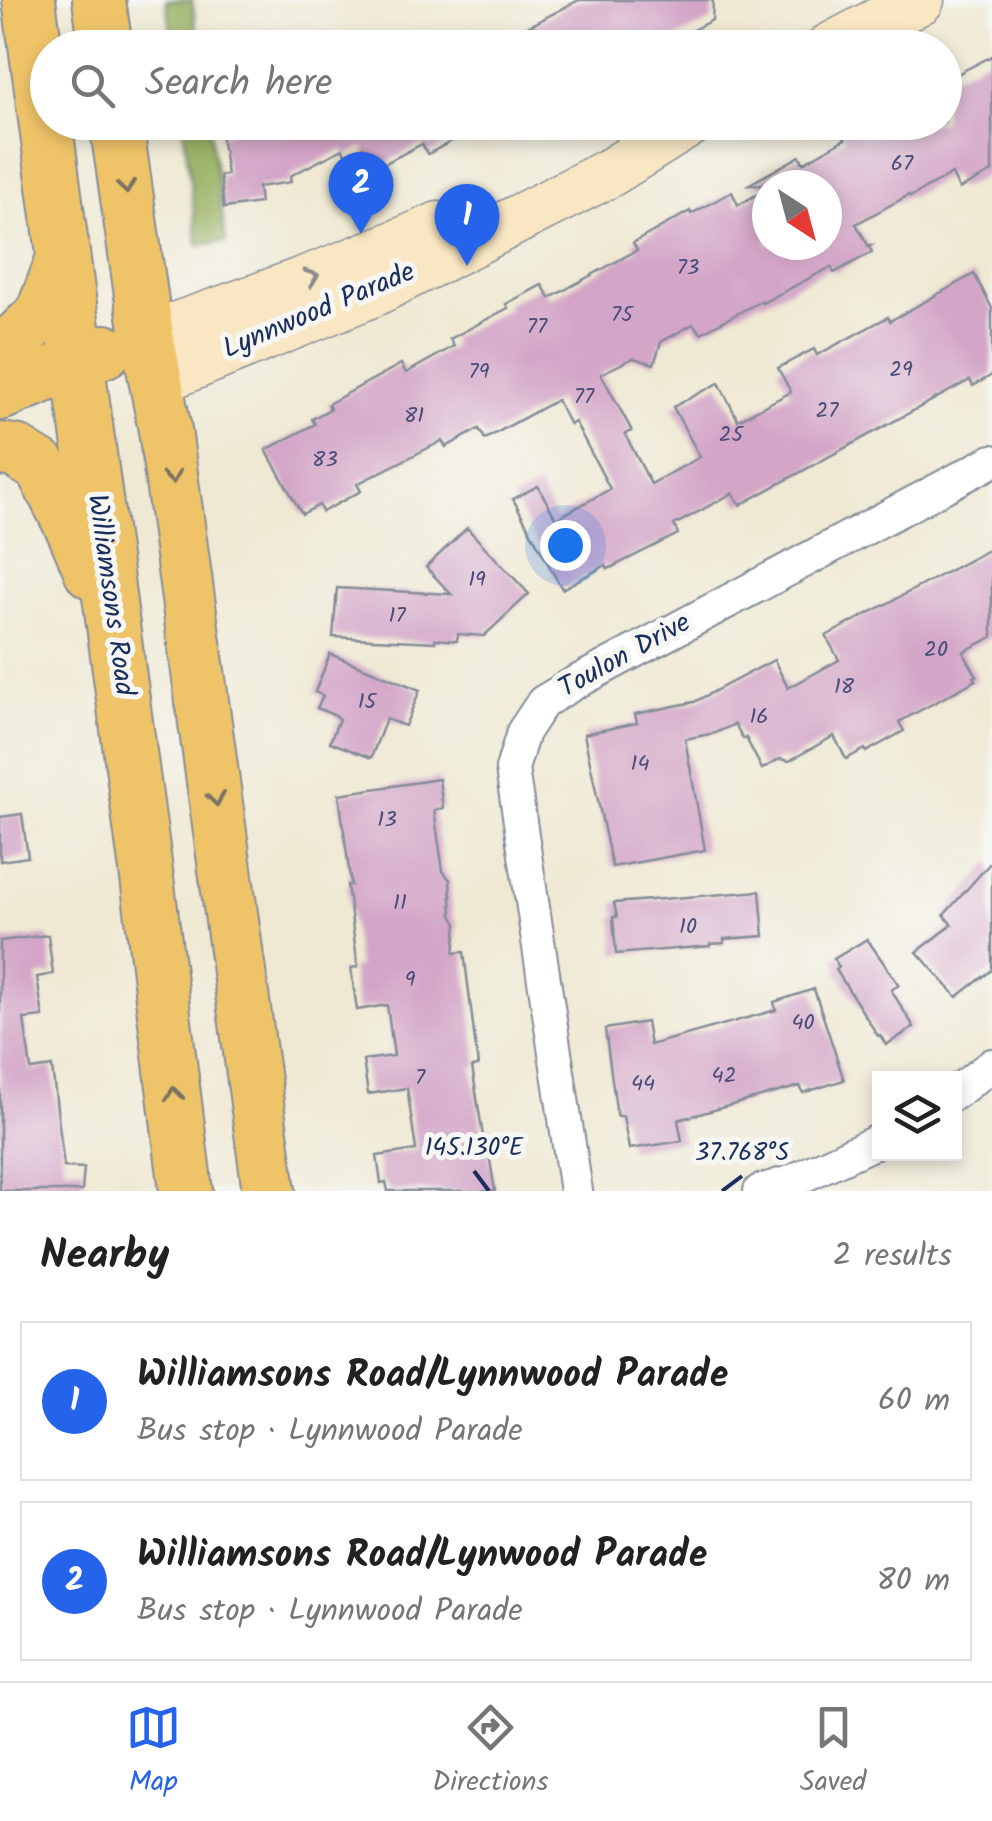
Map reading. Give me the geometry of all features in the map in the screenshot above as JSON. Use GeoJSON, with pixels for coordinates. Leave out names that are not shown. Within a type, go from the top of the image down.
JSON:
{"type":"FeatureCollection","features":[{"type":"Feature","properties":{"kind":"main road","name":"Williamsons Road"},"geometry":{"type":"LineString","coordinates":[[29,0],[33,30]]}},
{"type":"Feature","properties":{"kind":"main road"},"geometry":{"type":"LineString","coordinates":[[99,0],[103,30]]}},
{"type":"Feature","properties":{"kind":"main road"},"geometry":{"type":"LineString","coordinates":[[862,30],[920,0]]}},
{"type":"Feature","properties":{"kind":"main road","name":"Williamsons Road"},"geometry":{"type":"LineString","coordinates":[[48,140],[186,1191]]}},
{"type":"Feature","properties":{"kind":"main road"},"geometry":{"type":"LineString","coordinates":[[119,140],[166,430],[269,1191]]}},
{"type":"Feature","properties":{"kind":"main road","name":"Lynnwood Parade"},"geometry":{"type":"LineString","coordinates":[[152,358],[220,312],[379,252],[635,140]]}},
{"type":"Feature","properties":{"kind":"main road","name":"Lynnwood Parade"},"geometry":{"type":"LineString","coordinates":[[152,358],[374,292],[611,172],[662,140]]}},
{"type":"Feature","properties":{"kind":"main road"},"geometry":{"type":"LineString","coordinates":[[0,355],[42,314],[64,257]]}},
{"type":"Feature","properties":{"kind":"main road"},"geometry":{"type":"LineString","coordinates":[[0,446],[80,387],[152,358]]}},
{"type":"Feature","properties":{"kind":"main road"},"geometry":{"type":"LineString","coordinates":[[0,394],[80,387]]}},
{"type":"Feature","properties":{"kind":"main road"},"geometry":{"type":"LineString","coordinates":[[0,446],[15,450],[40,467],[74,532],[114,628]]}},
{"type":"Feature","properties":{"kind":"street","name":"Toulon Drive"},"geometry":{"type":"LineString","coordinates":[[576,1191],[512,769],[523,732],[543,702],[572,684],[992,461]]}},
{"type":"Feature","properties":{"kind":"street"},"geometry":{"type":"LineString","coordinates":[[962,1088],[992,1065]]}},
{"type":"Feature","properties":{"kind":"street"},"geometry":{"type":"LineString","coordinates":[[760,1191],[790,1182],[872,1144]]}},
{"type":"Feature","properties":{"kind":"green space"},"geometry":{"type":"Polygon","coordinates":[[[166,0],[192,0],[196,30],[171,30],[166,0]]]}},
{"type":"Feature","properties":{"kind":"green space"},"geometry":{"type":"Polygon","coordinates":[[[185,140],[211,140],[226,242],[198,245],[185,140]]]}},
{"type":"Feature","properties":{"kind":"building"},"geometry":{"type":"Polygon","coordinates":[[[579,0],[713,0],[712,20],[692,30],[522,30],[579,0]]]}},
{"type":"Feature","properties":{"kind":"building"},"geometry":{"type":"Polygon","coordinates":[[[992,56],[992,172],[959,189],[952,174],[909,195],[856,224],[868,245],[872,245],[872,252],[834,273],[831,267],[701,333],[693,324],[661,342],[654,364],[633,358],[601,374],[632,431],[625,434],[651,484],[700,457],[673,407],[719,383],[738,420],[791,392],[778,368],[814,349],[817,355],[888,317],[890,321],[974,274],[992,308],[992,375],[973,386],[970,380],[740,505],[733,493],[674,525],[678,534],[608,569],[606,565],[562,589],[513,499],[538,486],[556,519],[610,489],[575,422],[570,425],[557,400],[485,439],[479,429],[446,447],[442,441],[357,484],[361,491],[322,512],[319,505],[302,514],[266,450],[315,424],[312,419],[330,409],[328,404],[401,364],[406,373],[454,346],[450,339],[508,308],[506,304],[542,285],[550,298],[637,250],[633,243],[732,192],[738,205],[752,197],[752,260],[842,260],[842,170],[775,170],[800,156],[803,163],[843,140],[962,140],[962,72],[992,56]]]}},
{"type":"Feature","properties":{"kind":"building"},"geometry":{"type":"Polygon","coordinates":[[[222,140],[454,140],[428,154],[422,144],[374,169],[363,147],[346,156],[343,149],[290,176],[291,182],[258,187],[260,203],[224,208],[220,176],[227,175],[222,140]]]}},
{"type":"Feature","properties":{"kind":"building"},"geometry":{"type":"Polygon","coordinates":[[[467,528],[529,594],[484,636],[458,634],[457,641],[435,642],[333,637],[337,588],[451,594],[426,567],[467,528]]]}},
{"type":"Feature","properties":{"kind":"building"},"geometry":{"type":"Polygon","coordinates":[[[992,548],[992,637],[963,652],[976,680],[899,722],[904,731],[846,759],[834,736],[789,761],[780,759],[762,769],[735,724],[685,739],[705,850],[612,867],[584,734],[637,723],[635,714],[694,702],[774,660],[788,688],[839,660],[826,636],[992,548]]]}},
{"type":"Feature","properties":{"kind":"building"},"geometry":{"type":"Polygon","coordinates":[[[330,654],[420,690],[405,726],[386,719],[371,758],[330,742],[339,719],[317,708],[323,696],[315,692],[330,654]]]}},
{"type":"Feature","properties":{"kind":"building"},"geometry":{"type":"Polygon","coordinates":[[[439,779],[443,808],[434,810],[443,871],[450,880],[452,915],[457,924],[454,953],[464,952],[478,1066],[472,1067],[495,1191],[388,1191],[386,1182],[381,1183],[377,1156],[416,1150],[407,1088],[368,1094],[363,1060],[394,1056],[387,1005],[357,1010],[351,968],[358,967],[339,794],[439,779]]]}},
{"type":"Feature","properties":{"kind":"building"},"geometry":{"type":"Polygon","coordinates":[[[22,814],[28,857],[0,861],[0,817],[22,814]]]}},
{"type":"Feature","properties":{"kind":"building"},"geometry":{"type":"Polygon","coordinates":[[[992,861],[992,970],[957,997],[917,952],[952,925],[944,915],[992,861]]]}},
{"type":"Feature","properties":{"kind":"building"},"geometry":{"type":"Polygon","coordinates":[[[760,891],[764,936],[724,939],[724,943],[710,946],[616,954],[614,903],[760,891]]]}},
{"type":"Feature","properties":{"kind":"building"},"geometry":{"type":"Polygon","coordinates":[[[48,935],[53,974],[37,977],[43,1017],[24,1019],[31,1070],[52,1067],[64,1167],[84,1168],[82,1191],[0,1191],[0,941],[48,935]]]}},
{"type":"Feature","properties":{"kind":"building"},"geometry":{"type":"Polygon","coordinates":[[[867,939],[899,985],[891,990],[914,1027],[886,1045],[836,970],[839,967],[834,959],[867,939]]]}},
{"type":"Feature","properties":{"kind":"building"},"geometry":{"type":"Polygon","coordinates":[[[814,989],[844,1080],[803,1093],[800,1086],[678,1120],[682,1141],[629,1149],[623,1116],[617,1116],[605,1029],[646,1022],[650,1045],[776,1010],[774,1002],[814,989]]]}},
{"type":"Feature","properties":{"kind":"place","name":"Williamsons Road/Lynwood Parade"},"geometry":{"type":"Point","coordinates":[361,234]}},
{"type":"Feature","properties":{"kind":"place","name":"Williamsons Road/Lynnwood Parade"},"geometry":{"type":"Point","coordinates":[467,266]}}]}
